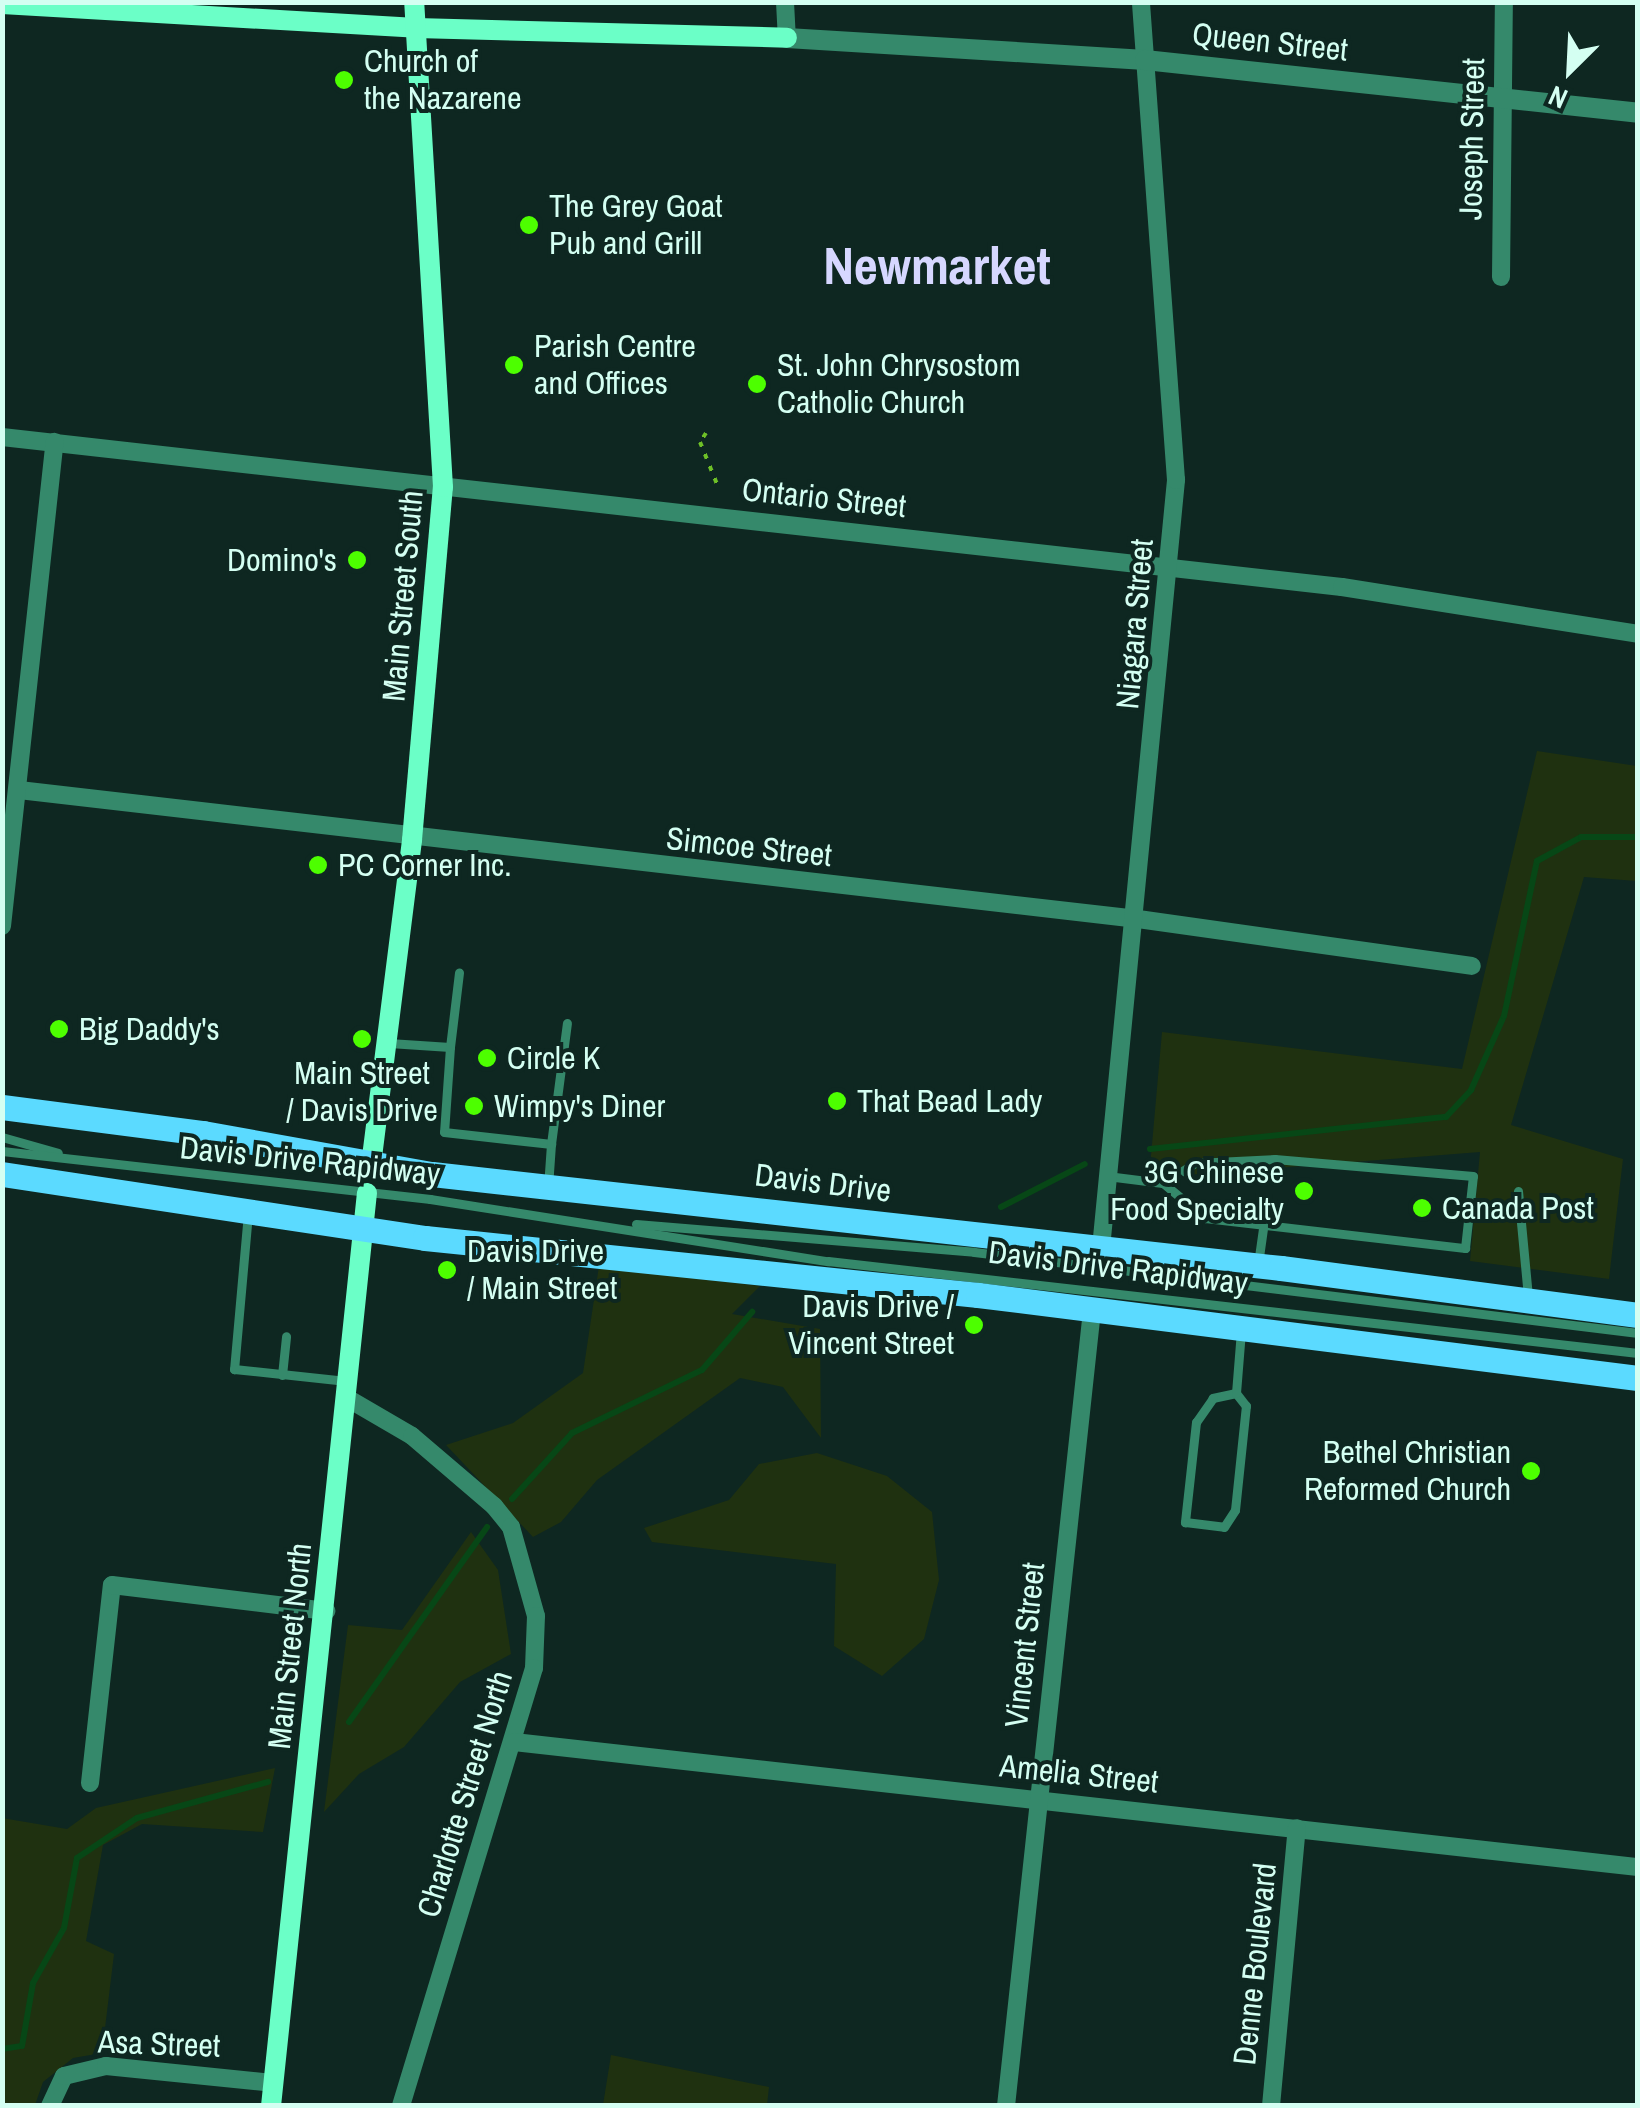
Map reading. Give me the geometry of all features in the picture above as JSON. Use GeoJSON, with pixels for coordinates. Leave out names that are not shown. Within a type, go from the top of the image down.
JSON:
{"type":"FeatureCollection","features":[{"type":"Feature","properties":{"kind":"main road","name":"Main Street South"},"geometry":{"type":"LineString","coordinates":[[371,1165],[390,1044],[412,840],[443,487],[414,2]]}},
{"type":"Feature","properties":{"kind":"main road","name":"Queen Street"},"geometry":{"type":"LineString","coordinates":[[2,4],[416,28],[787,38]]}},
{"type":"Feature","properties":{"kind":"main road","name":"Davis Drive"},"geometry":{"type":"LineString","coordinates":[[2,1107],[220,1136],[371,1165],[1100,1248],[1638,1315]]}},
{"type":"Feature","properties":{"kind":"main road"},"geometry":{"type":"LineString","coordinates":[[2,1174],[364,1226],[1638,1378]]}},
{"type":"Feature","properties":{"kind":"main road","name":"Main Street North"},"geometry":{"type":"LineString","coordinates":[[270,2106],[326,1612],[367,1193]]}},
{"type":"Feature","properties":{"kind":"street"},"geometry":{"type":"LineString","coordinates":[[785,2],[787,38]]}},
{"type":"Feature","properties":{"kind":"street","name":"Niagara Street"},"geometry":{"type":"LineString","coordinates":[[1100,1248],[1104,1176],[1138,919],[1176,480],[1140,2]]}},
{"type":"Feature","properties":{"kind":"street","name":"Joseph Street"},"geometry":{"type":"LineString","coordinates":[[1501,277],[1504,2]]}},
{"type":"Feature","properties":{"kind":"street","name":"Queen Street"},"geometry":{"type":"LineString","coordinates":[[787,38],[1145,60],[1638,113]]}},
{"type":"Feature","properties":{"kind":"street","name":"Ontario Street"},"geometry":{"type":"LineString","coordinates":[[2,437],[1342,587],[1638,634]]}},
{"type":"Feature","properties":{"kind":"street"},"geometry":{"type":"LineString","coordinates":[[2,926],[55,442]]}},
{"type":"Feature","properties":{"kind":"street","name":"Simcoe Street"},"geometry":{"type":"LineString","coordinates":[[19,790],[412,840],[1138,919],[1472,966]]}},
{"type":"Feature","properties":{"kind":"street","name":"Main Street South"},"geometry":{"type":"LineString","coordinates":[[367,1193],[371,1165]]}},
{"type":"Feature","properties":{"kind":"street","name":"Vincent Street"},"geometry":{"type":"LineString","coordinates":[[1006,2106],[1092,1310]]}},
{"type":"Feature","properties":{"kind":"street","name":"Charlotte Street North"},"geometry":{"type":"LineString","coordinates":[[348,1390],[412,1436],[494,1506],[518,1544],[536,1616],[534,1668],[514,1742],[401,2106]]}},
{"type":"Feature","properties":{"kind":"street"},"geometry":{"type":"LineString","coordinates":[[90,1783],[112,1585],[326,1612]]}},
{"type":"Feature","properties":{"kind":"street","name":"Amelia Street"},"geometry":{"type":"LineString","coordinates":[[514,1742],[1638,1867]]}},
{"type":"Feature","properties":{"kind":"street","name":"Denne Boulevard"},"geometry":{"type":"LineString","coordinates":[[1271,2106],[1297,1828]]}},
{"type":"Feature","properties":{"kind":"street","name":"Asa Street"},"geometry":{"type":"LineString","coordinates":[[51,2099],[64,2076],[106,2066],[272,2082]]}},
{"type":"Feature","properties":{"kind":"lane"},"geometry":{"type":"LineString","coordinates":[[459,973],[444,1132],[551,1144]]}},
{"type":"Feature","properties":{"kind":"lane"},"geometry":{"type":"LineString","coordinates":[[548,1186],[567,1023]]}},
{"type":"Feature","properties":{"kind":"lane"},"geometry":{"type":"LineString","coordinates":[[390,1044],[450,1047]]}},
{"type":"Feature","properties":{"kind":"lane","name":"Davis Drive Rapidway"},"geometry":{"type":"LineString","coordinates":[[2,1137],[80,1159]]}},
{"type":"Feature","properties":{"kind":"lane","name":"Davis Drive Rapidway"},"geometry":{"type":"LineString","coordinates":[[2,1151],[594,1222],[828,1262],[1638,1352]]}},
{"type":"Feature","properties":{"kind":"lane"},"geometry":{"type":"LineString","coordinates":[[1104,1176],[1163,1183],[1205,1218],[1465,1248],[1473,1176],[1275,1159],[1195,1163],[1163,1183]]}},
{"type":"Feature","properties":{"kind":"lane"},"geometry":{"type":"LineString","coordinates":[[1518,1191],[1528,1300]]}},
{"type":"Feature","properties":{"kind":"lane"},"geometry":{"type":"LineString","coordinates":[[248,1209],[234,1369],[348,1390]]}},
{"type":"Feature","properties":{"kind":"lane","name":"Davis Drive Rapidway"},"geometry":{"type":"LineString","coordinates":[[594,1222],[974,1252],[1638,1333]]}},
{"type":"Feature","properties":{"kind":"lane"},"geometry":{"type":"LineString","coordinates":[[1258,1267],[1263,1227]]}},
{"type":"Feature","properties":{"kind":"lane"},"geometry":{"type":"LineString","coordinates":[[1236,1393],[1213,1398],[1196,1422],[1184,1522],[1224,1527],[1234,1510],[1246,1406],[1236,1393],[1241,1328]]}},
{"type":"Feature","properties":{"kind":"lane"},"geometry":{"type":"LineString","coordinates":[[282,1375],[286,1336]]}},
{"type":"Feature","properties":{"kind":"path"},"geometry":{"type":"LineString","coordinates":[[706,433],[700,442],[717,484]]}},
{"type":"Feature","properties":{"kind":"green space"},"geometry":{"type":"Polygon","coordinates":[[[1537,751],[1637,766],[1637,881],[1584,877],[1511,1125],[1623,1159],[1609,1279],[1470,1261],[1480,1152],[1149,1178],[1162,1032],[1462,1069],[1537,751]]]}},
{"type":"Feature","properties":{"kind":"green space"},"geometry":{"type":"Polygon","coordinates":[[[599,1266],[760,1286],[732,1314],[820,1329],[821,1438],[783,1387],[740,1378],[597,1480],[561,1522],[533,1537],[446,1445],[513,1423],[583,1373],[599,1266]]]}},
{"type":"Feature","properties":{"kind":"green space"},"geometry":{"type":"Polygon","coordinates":[[[817,1453],[887,1476],[932,1512],[939,1580],[924,1639],[882,1676],[834,1646],[836,1564],[652,1542],[644,1528],[729,1500],[759,1464],[817,1453]]]}},
{"type":"Feature","properties":{"kind":"green space"},"geometry":{"type":"Polygon","coordinates":[[[471,1532],[498,1570],[511,1654],[460,1682],[404,1747],[359,1774],[324,1812],[348,1625],[402,1630],[471,1532]]]}},
{"type":"Feature","properties":{"kind":"green space"},"geometry":{"type":"Polygon","coordinates":[[[275,1768],[263,1832],[142,1824],[103,1845],[86,1941],[114,1954],[102,2053],[73,2058],[43,2082],[35,2105],[3,2105],[2,1818],[67,1829],[96,1808],[275,1768]]]}},
{"type":"Feature","properties":{"kind":"green space"},"geometry":{"type":"Polygon","coordinates":[[[611,2055],[769,2087],[767,2105],[603,2105],[611,2055]]]}},
{"type":"Feature","properties":{"kind":"waterway"},"geometry":{"type":"LineString","coordinates":[[1150,1149],[1446,1117],[1471,1090],[1504,1016],[1537,861],[1581,837],[1638,837]]}},
{"type":"Feature","properties":{"kind":"waterway"},"geometry":{"type":"LineString","coordinates":[[1001,1207],[1085,1164]]}},
{"type":"Feature","properties":{"kind":"waterway"},"geometry":{"type":"LineString","coordinates":[[512,1499],[572,1433],[702,1370],[752,1312]]}},
{"type":"Feature","properties":{"kind":"waterway"},"geometry":{"type":"LineString","coordinates":[[349,1722],[487,1527]]}},
{"type":"Feature","properties":{"kind":"waterway"},"geometry":{"type":"LineString","coordinates":[[2,2049],[22,2046],[33,1983],[64,1928],[77,1858],[137,1818],[268,1782]]}},
{"type":"Feature","properties":{"kind":"place","name":"Church of the Nazarene"},"geometry":{"type":"Point","coordinates":[344,80]}},
{"type":"Feature","properties":{"kind":"place","name":"The Grey Goat Pub and Grill"},"geometry":{"type":"Point","coordinates":[529,225]}},
{"type":"Feature","properties":{"kind":"place","name":"Parish Centre and Offices"},"geometry":{"type":"Point","coordinates":[514,365]}},
{"type":"Feature","properties":{"kind":"place","name":"St. John Chrysostom Catholic Church"},"geometry":{"type":"Point","coordinates":[757,384]}},
{"type":"Feature","properties":{"kind":"place","name":"Domino's"},"geometry":{"type":"Point","coordinates":[357,560]}},
{"type":"Feature","properties":{"kind":"place","name":"PC Corner Inc."},"geometry":{"type":"Point","coordinates":[318,865]}},
{"type":"Feature","properties":{"kind":"place","name":"Big Daddy's"},"geometry":{"type":"Point","coordinates":[59,1029]}},
{"type":"Feature","properties":{"kind":"place","name":"Main Street / Davis Drive"},"geometry":{"type":"Point","coordinates":[362,1039]}},
{"type":"Feature","properties":{"kind":"place","name":"Circle K"},"geometry":{"type":"Point","coordinates":[487,1058]}},
{"type":"Feature","properties":{"kind":"place","name":"That Bead Lady"},"geometry":{"type":"Point","coordinates":[837,1101]}},
{"type":"Feature","properties":{"kind":"place","name":"Wimpy's Diner"},"geometry":{"type":"Point","coordinates":[474,1106]}},
{"type":"Feature","properties":{"kind":"place","name":"3G Chinese Food Specialty"},"geometry":{"type":"Point","coordinates":[1304,1191]}},
{"type":"Feature","properties":{"kind":"place","name":"Canada Post"},"geometry":{"type":"Point","coordinates":[1422,1208]}},
{"type":"Feature","properties":{"kind":"place","name":"Davis Drive / Main Street"},"geometry":{"type":"Point","coordinates":[447,1270]}},
{"type":"Feature","properties":{"kind":"place","name":"Davis Drive / Vincent Street"},"geometry":{"type":"Point","coordinates":[974,1325]}},
{"type":"Feature","properties":{"kind":"place","name":"Bethel Christian Reformed Church"},"geometry":{"type":"Point","coordinates":[1531,1471]}},
{"type":"Feature","properties":{"kind":"district","name":"Newmarket"},"geometry":{"type":"Point","coordinates":[937,266]}}]}
